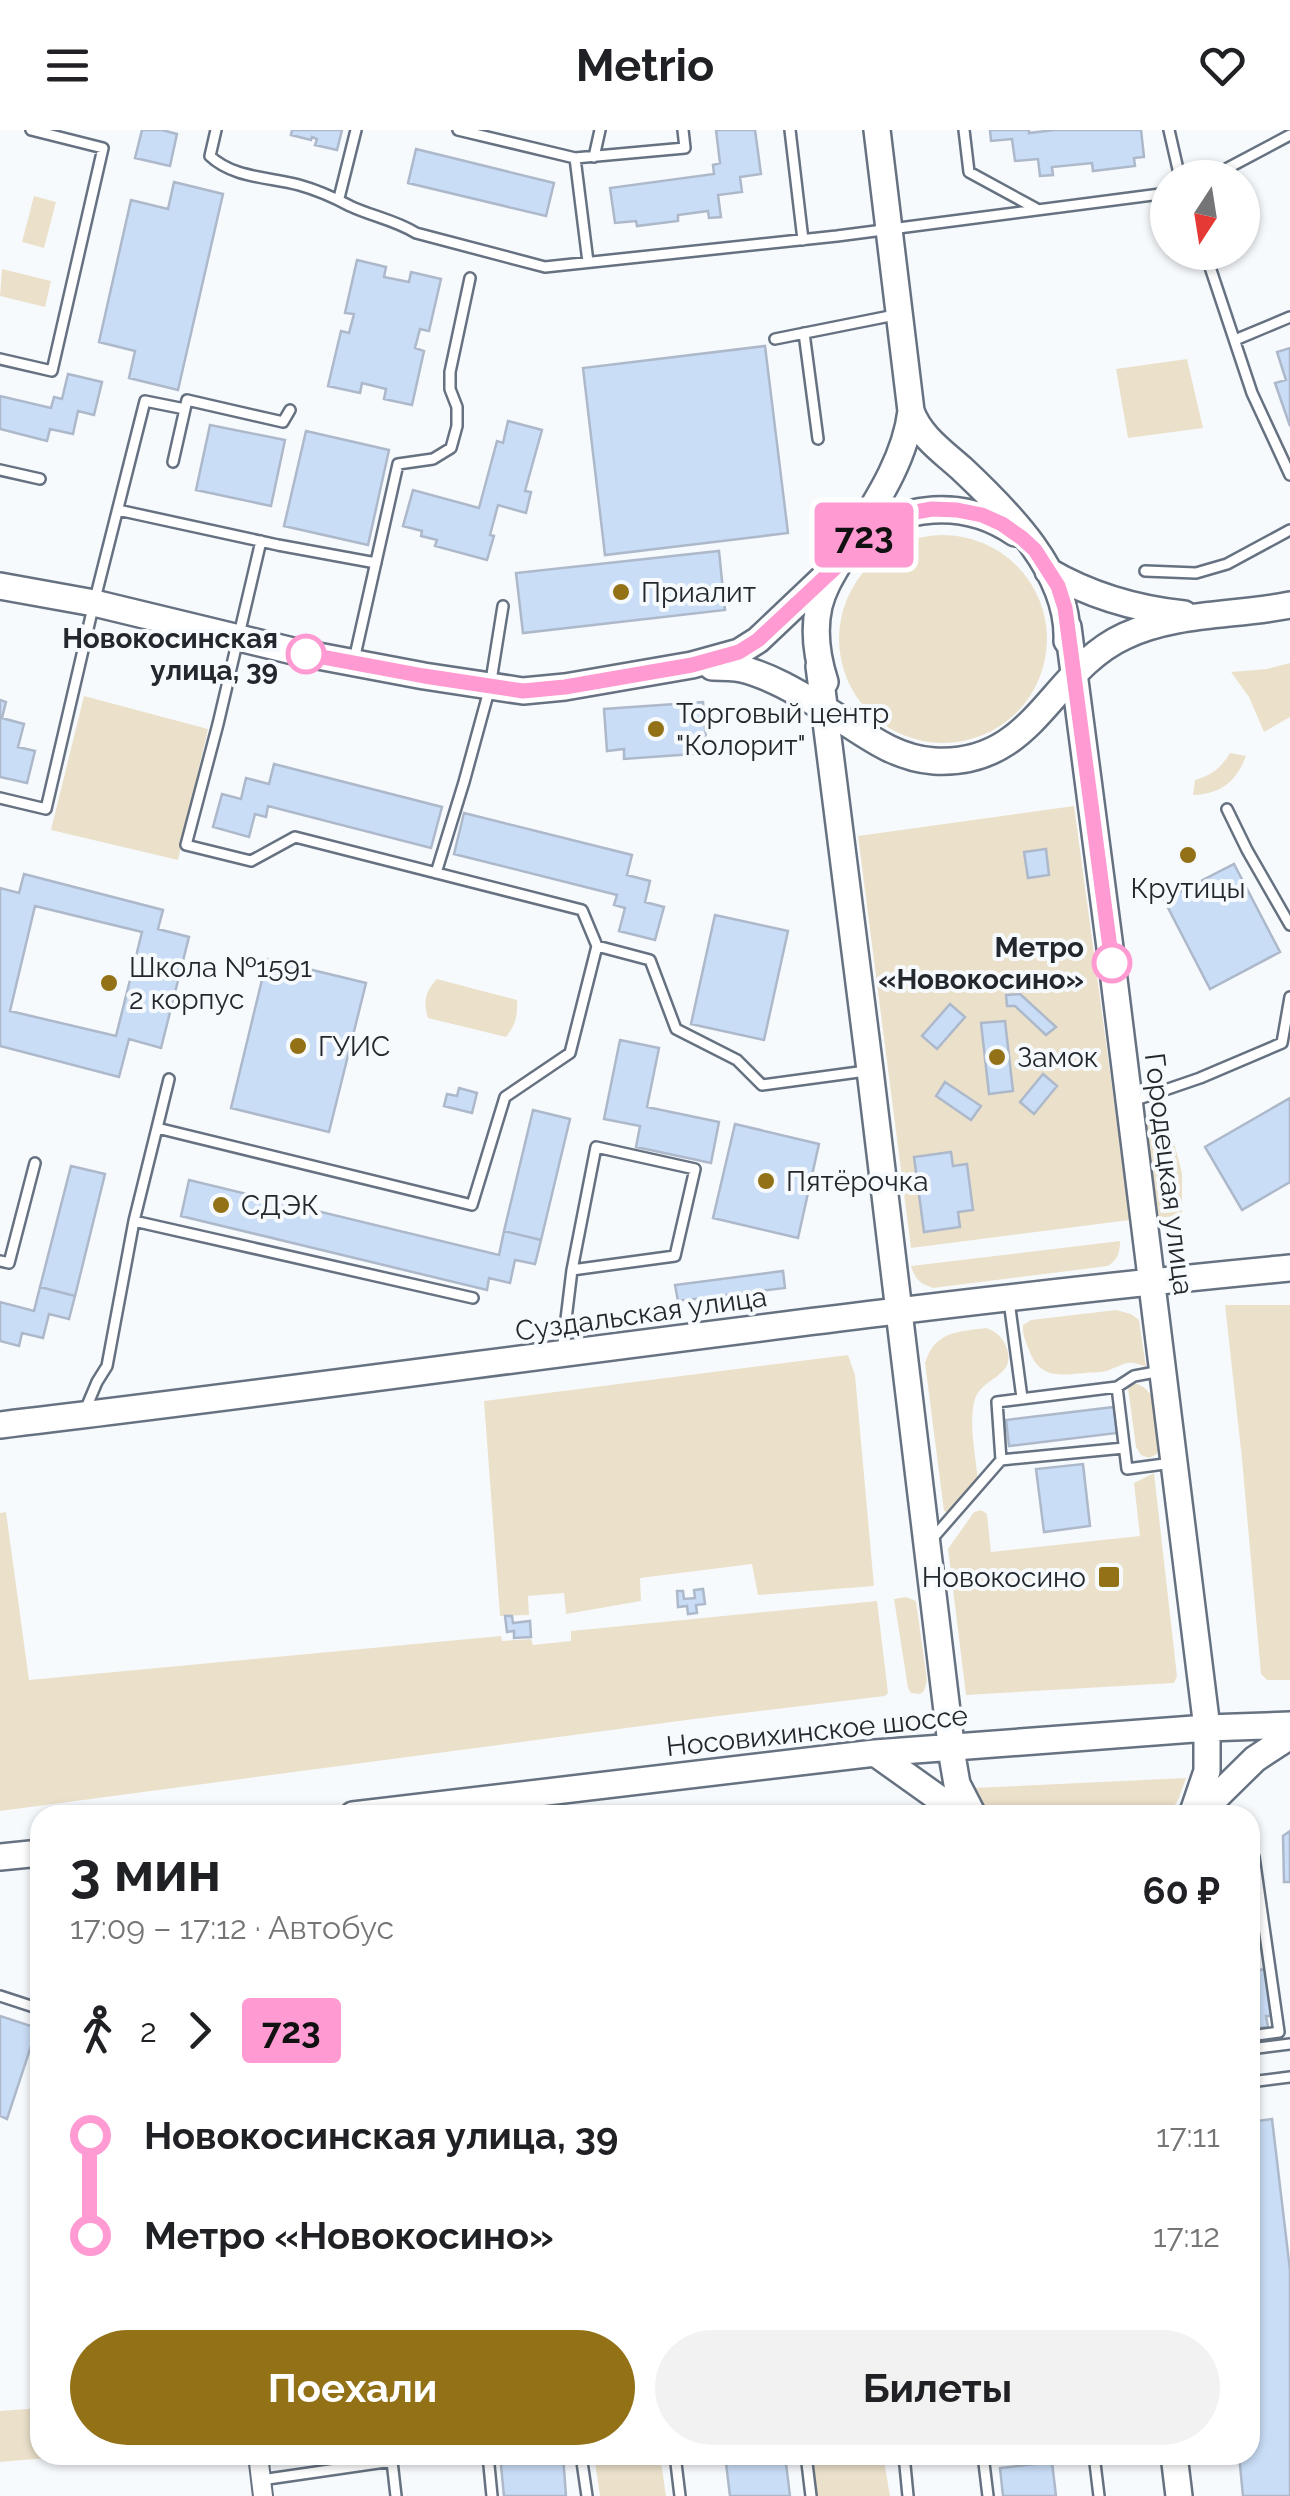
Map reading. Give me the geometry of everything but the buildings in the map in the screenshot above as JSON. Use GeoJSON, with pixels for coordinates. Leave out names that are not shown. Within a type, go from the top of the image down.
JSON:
{"type":"FeatureCollection","features":[{"type":"Feature","properties":{"kind":"street"},"geometry":{"type":"LineString","coordinates":[[877,130],[911,411],[919,428],[1004,509],[1058,586],[1065,608],[1067,650],[1058,686],[1036,719]]}},
{"type":"Feature","properties":{"kind":"street"},"geometry":{"type":"LineString","coordinates":[[911,411],[902,450],[826,585],[816,622],[816,646],[952,1746],[957,1784],[968,1805]]}},
{"type":"Feature","properties":{"kind":"street"},"geometry":{"type":"LineString","coordinates":[[0,586],[94,603],[354,663],[523,691],[692,665],[739,652],[758,640],[858,540],[890,520],[932,509],[982,515],[1002,524],[1041,561],[1077,587],[1129,604],[1214,616]]}},
{"type":"Feature","properties":{"kind":"street"},"geometry":{"type":"LineString","coordinates":[[692,665],[741,668],[823,708],[886,748],[934,761],[959,760],[984,754],[1020,734],[1087,660],[1141,629],[1175,620],[1290,606]]}},
{"type":"Feature","properties":{"kind":"street","name":"Городецкая улица"},"geometry":{"type":"LineString","coordinates":[[1068,628],[1208,1728],[1207,1771],[1198,1805]]}},
{"type":"Feature","properties":{"kind":"street"},"geometry":{"type":"LineString","coordinates":[[819,666],[835,702],[866,736]]}},
{"type":"Feature","properties":{"kind":"street","name":"Суздальская улица"},"geometry":{"type":"LineString","coordinates":[[0,1426],[760,1327],[1290,1268]]}},
{"type":"Feature","properties":{"kind":"street","name":"Носовихинское шоссе"},"geometry":{"type":"LineString","coordinates":[[437,1805],[875,1753],[1290,1725]]}},
{"type":"Feature","properties":{"kind":"street"},"geometry":{"type":"LineString","coordinates":[[1206,1805],[1255,1759],[1290,1736]]}},
{"type":"Feature","properties":{"kind":"street"},"geometry":{"type":"LineString","coordinates":[[875,1753],[948,1805]]}},
{"type":"Feature","properties":{"kind":"street"},"geometry":{"type":"LineString","coordinates":[[0,1857],[30,1853]]}},
{"type":"Feature","properties":{"kind":"street"},"geometry":{"type":"LineString","coordinates":[[1175,2465],[1179,2496]]}},
{"type":"Feature","properties":{"kind":"lane"},"geometry":{"type":"LineString","coordinates":[[0,358],[52,371],[103,148],[30,130]]}},
{"type":"Feature","properties":{"kind":"lane"},"geometry":{"type":"LineString","coordinates":[[216,130],[210,156],[221,166],[299,185],[416,232],[545,267],[803,240],[1150,195]]}},
{"type":"Feature","properties":{"kind":"lane"},"geometry":{"type":"LineString","coordinates":[[339,198],[356,130]]}},
{"type":"Feature","properties":{"kind":"lane"},"geometry":{"type":"LineString","coordinates":[[458,130],[575,158],[685,148],[683,130]]}},
{"type":"Feature","properties":{"kind":"lane"},"geometry":{"type":"LineString","coordinates":[[594,156],[600,130]]}},
{"type":"Feature","properties":{"kind":"lane"},"geometry":{"type":"LineString","coordinates":[[790,130],[803,240]]}},
{"type":"Feature","properties":{"kind":"lane"},"geometry":{"type":"LineString","coordinates":[[964,130],[969,172],[1038,210]]}},
{"type":"Feature","properties":{"kind":"lane"},"geometry":{"type":"LineString","coordinates":[[1169,130],[1176,160]]}},
{"type":"Feature","properties":{"kind":"lane"},"geometry":{"type":"LineString","coordinates":[[1243,160],[1290,135]]}},
{"type":"Feature","properties":{"kind":"lane"},"geometry":{"type":"LineString","coordinates":[[575,158],[588,262]]}},
{"type":"Feature","properties":{"kind":"lane"},"geometry":{"type":"LineString","coordinates":[[1210,270],[1252,393],[1290,475]]}},
{"type":"Feature","properties":{"kind":"lane"},"geometry":{"type":"LineString","coordinates":[[354,663],[398,464],[433,458],[451,448],[457,426],[450,372],[470,278]]}},
{"type":"Feature","properties":{"kind":"lane"},"geometry":{"type":"LineString","coordinates":[[775,340],[899,314]]}},
{"type":"Feature","properties":{"kind":"lane"},"geometry":{"type":"LineString","coordinates":[[1235,340],[1290,317]]}},
{"type":"Feature","properties":{"kind":"lane"},"geometry":{"type":"LineString","coordinates":[[804,333],[818,439]]}},
{"type":"Feature","properties":{"kind":"lane"},"geometry":{"type":"LineString","coordinates":[[173,462],[188,400],[283,422],[290,410]]}},
{"type":"Feature","properties":{"kind":"lane"},"geometry":{"type":"LineString","coordinates":[[0,798],[46,809],[145,401],[185,409]]}},
{"type":"Feature","properties":{"kind":"lane"},"geometry":{"type":"LineString","coordinates":[[0,470],[40,479]]}},
{"type":"Feature","properties":{"kind":"lane"},"geometry":{"type":"LineString","coordinates":[[118,510],[376,562]]}},
{"type":"Feature","properties":{"kind":"lane"},"geometry":{"type":"LineString","coordinates":[[1145,571],[1196,573],[1227,564],[1290,530]]}},
{"type":"Feature","properties":{"kind":"lane"},"geometry":{"type":"LineString","coordinates":[[158,1128],[472,1205],[505,1097],[570,1053],[597,946],[582,910],[295,837],[250,861],[186,845],[261,541]]}},
{"type":"Feature","properties":{"kind":"lane"},"geometry":{"type":"LineString","coordinates":[[436,874],[490,687],[503,606]]}},
{"type":"Feature","properties":{"kind":"lane"},"geometry":{"type":"LineString","coordinates":[[1227,809],[1247,850],[1286,911],[1290,925]]}},
{"type":"Feature","properties":{"kind":"lane"},"geometry":{"type":"LineString","coordinates":[[597,946],[650,960],[676,1028],[737,1060],[762,1085],[870,1070]]}},
{"type":"Feature","properties":{"kind":"lane"},"geometry":{"type":"LineString","coordinates":[[1290,997],[1282,1043],[1290,1055]]}},
{"type":"Feature","properties":{"kind":"lane"},"geometry":{"type":"LineString","coordinates":[[1130,1102],[1282,1043]]}},
{"type":"Feature","properties":{"kind":"lane"},"geometry":{"type":"LineString","coordinates":[[83,1416],[107,1366],[134,1221],[169,1079]]}},
{"type":"Feature","properties":{"kind":"lane"},"geometry":{"type":"LineString","coordinates":[[562,1355],[572,1270],[596,1147],[695,1169],[675,1256],[572,1270]]}},
{"type":"Feature","properties":{"kind":"lane"},"geometry":{"type":"LineString","coordinates":[[0,1261],[8,1263],[35,1164]]}},
{"type":"Feature","properties":{"kind":"lane"},"geometry":{"type":"LineString","coordinates":[[134,1221],[473,1298]]}},
{"type":"Feature","properties":{"kind":"lane"},"geometry":{"type":"LineString","coordinates":[[1008,1298],[1022,1398]]}},
{"type":"Feature","properties":{"kind":"lane"},"geometry":{"type":"LineString","coordinates":[[928,1545],[1001,1460],[998,1402],[1117,1387],[1134,1376],[1163,1371]]}},
{"type":"Feature","properties":{"kind":"lane"},"geometry":{"type":"LineString","coordinates":[[1117,1387],[1127,1468],[1175,1462]]}},
{"type":"Feature","properties":{"kind":"lane"},"geometry":{"type":"LineString","coordinates":[[1001,1460],[1124,1448]]}},
{"type":"Feature","properties":{"kind":"lane"},"geometry":{"type":"LineString","coordinates":[[1260,1898],[1278,2032],[1260,2035]]}},
{"type":"Feature","properties":{"kind":"lane"},"geometry":{"type":"LineString","coordinates":[[1260,1934],[1265,1933]]}},
{"type":"Feature","properties":{"kind":"lane"},"geometry":{"type":"LineString","coordinates":[[0,1996],[30,2006]]}},
{"type":"Feature","properties":{"kind":"lane"},"geometry":{"type":"LineString","coordinates":[[1260,2048],[1290,2044]]}},
{"type":"Feature","properties":{"kind":"lane"},"geometry":{"type":"LineString","coordinates":[[1260,2080],[1290,2076]]}},
{"type":"Feature","properties":{"kind":"lane"},"geometry":{"type":"LineString","coordinates":[[262,2488],[364,2465]]}},
{"type":"Feature","properties":{"kind":"lane"},"geometry":{"type":"LineString","coordinates":[[395,2465],[396,2496]]}},
{"type":"Feature","properties":{"kind":"lane"},"geometry":{"type":"LineString","coordinates":[[489,2465],[492,2496]]}},
{"type":"Feature","properties":{"kind":"lane"},"geometry":{"type":"LineString","coordinates":[[582,2465],[587,2496]]}},
{"type":"Feature","properties":{"kind":"lane"},"geometry":{"type":"LineString","coordinates":[[676,2465],[680,2496]]}},
{"type":"Feature","properties":{"kind":"lane"},"geometry":{"type":"LineString","coordinates":[[807,2465],[811,2496]]}},
{"type":"Feature","properties":{"kind":"lane"},"geometry":{"type":"LineString","coordinates":[[905,2465],[908,2496]]}},
{"type":"Feature","properties":{"kind":"lane"},"geometry":{"type":"LineString","coordinates":[[983,2465],[988,2496]]}},
{"type":"Feature","properties":{"kind":"lane"},"geometry":{"type":"LineString","coordinates":[[1095,2465],[1099,2496]]}},
{"type":"Feature","properties":{"kind":"shaded area"},"geometry":{"type":"Polygon","coordinates":[[[34,196],[56,202],[44,248],[22,242],[34,196]]]}},
{"type":"Feature","properties":{"kind":"shaded area"},"geometry":{"type":"Polygon","coordinates":[[[2,269],[51,281],[45,307],[0,296],[2,269]]]}},
{"type":"Feature","properties":{"kind":"shaded area"},"geometry":{"type":"Polygon","coordinates":[[[1187,359],[1203,428],[1128,438],[1116,369],[1187,359]]]}},
{"type":"Feature","properties":{"kind":"shaded area"},"geometry":{"type":"Polygon","coordinates":[[[943,535],[983,543],[1017,565],[1039,599],[1047,639],[1039,679],[1017,713],[983,735],[943,743],[903,735],[869,713],[847,679],[839,639],[847,599],[869,565],[903,543],[943,535]]]}},
{"type":"Feature","properties":{"kind":"shaded area"},"geometry":{"type":"Polygon","coordinates":[[[1290,663],[1290,717],[1264,732],[1249,697],[1231,672],[1290,663]]]}},
{"type":"Feature","properties":{"kind":"shaded area"},"geometry":{"type":"Polygon","coordinates":[[[84,696],[208,729],[178,860],[51,830],[84,696]]]}},
{"type":"Feature","properties":{"kind":"shaded area"},"geometry":{"type":"Polygon","coordinates":[[[1230,753],[1246,756],[1232,780],[1212,792],[1193,795],[1195,780],[1215,771],[1230,753]]]}},
{"type":"Feature","properties":{"kind":"shaded area"},"geometry":{"type":"Polygon","coordinates":[[[1074,806],[1130,1220],[911,1248],[858,836],[1074,806]]]}},
{"type":"Feature","properties":{"kind":"shaded area"},"geometry":{"type":"Polygon","coordinates":[[[437,979],[517,1000],[515,1020],[506,1037],[428,1018],[426,997],[437,979]]]}},
{"type":"Feature","properties":{"kind":"shaded area"},"geometry":{"type":"Polygon","coordinates":[[[1160,1110],[1166,1112],[1182,1173],[1182,1215],[1159,1218],[1145,1120],[1160,1110]]]}},
{"type":"Feature","properties":{"kind":"shaded area"},"geometry":{"type":"Polygon","coordinates":[[[1120,1241],[1118,1255],[1108,1266],[933,1288],[919,1280],[911,1266],[1120,1241]]]}},
{"type":"Feature","properties":{"kind":"shaded area"},"geometry":{"type":"Polygon","coordinates":[[[1225,1305],[1290,1305],[1290,1680],[1267,1680],[1261,1674],[1225,1305]]]}},
{"type":"Feature","properties":{"kind":"shaded area"},"geometry":{"type":"Polygon","coordinates":[[[1116,1310],[1139,1320],[1146,1367],[1130,1363],[1104,1372],[1061,1375],[1041,1368],[1031,1355],[1023,1325],[1031,1320],[1116,1310]]]}},
{"type":"Feature","properties":{"kind":"shaded area"},"geometry":{"type":"Polygon","coordinates":[[[986,1328],[1001,1338],[1007,1349],[1007,1366],[975,1399],[972,1429],[978,1481],[949,1513],[944,1511],[925,1363],[941,1339],[957,1332],[986,1328]]]}},
{"type":"Feature","properties":{"kind":"shaded area"},"geometry":{"type":"Polygon","coordinates":[[[848,1355],[855,1375],[874,1586],[758,1595],[752,1564],[640,1578],[641,1601],[566,1614],[564,1593],[528,1596],[529,1615],[500,1616],[484,1401],[848,1355]]]}},
{"type":"Feature","properties":{"kind":"shaded area"},"geometry":{"type":"Polygon","coordinates":[[[1133,1383],[1149,1392],[1156,1408],[1159,1447],[1157,1454],[1149,1458],[1136,1447],[1128,1388],[1133,1383]]]}},
{"type":"Feature","properties":{"kind":"shaded area"},"geometry":{"type":"Polygon","coordinates":[[[1154,1473],[1177,1676],[1174,1683],[966,1695],[948,1549],[974,1512],[981,1510],[987,1514],[991,1552],[1140,1536],[1134,1483],[1154,1473]]]}},
{"type":"Feature","properties":{"kind":"shaded area"},"geometry":{"type":"Polygon","coordinates":[[[6,1512],[29,1680],[501,1636],[502,1641],[531,1639],[533,1645],[571,1641],[571,1631],[877,1601],[888,1693],[0,1811],[0,1513],[6,1512]]]}},
{"type":"Feature","properties":{"kind":"shaded area"},"geometry":{"type":"Polygon","coordinates":[[[906,1597],[916,1601],[927,1680],[920,1694],[911,1693],[908,1688],[894,1599],[906,1597]]]}},
{"type":"Feature","properties":{"kind":"shaded area"},"geometry":{"type":"Polygon","coordinates":[[[1186,1778],[1175,1805],[982,1805],[973,1788],[1186,1778]]]}},
{"type":"Feature","properties":{"kind":"shaded area"},"geometry":{"type":"Polygon","coordinates":[[[30,2409],[30,2460],[0,2462],[0,2411],[30,2409]]]}},
{"type":"Feature","properties":{"kind":"shaded area"},"geometry":{"type":"Polygon","coordinates":[[[595,2465],[661,2465],[666,2496],[600,2496],[595,2465]]]}},
{"type":"Feature","properties":{"kind":"shaded area"},"geometry":{"type":"Polygon","coordinates":[[[812,2465],[885,2465],[890,2496],[816,2496],[812,2465]]]}},
{"type":"Feature","properties":{"kind":"bus line","name":"723"},"geometry":{"type":"LineString","coordinates":[[306,654],[523,691],[692,665],[739,652],[758,640],[836,567],[858,540],[890,520],[932,509],[982,515],[1002,524],[1035,550],[1058,586],[1065,608],[1112,963]]}},
{"type":"Feature","properties":{"kind":"place","name":"Приалит"},"geometry":{"type":"Point","coordinates":[621,592]}},
{"type":"Feature","properties":{"kind":"place","name":"Новокосинская улица, 39"},"geometry":{"type":"Point","coordinates":[306,654]}},
{"type":"Feature","properties":{"kind":"place","name":"Торговый центр \"Колорит\""},"geometry":{"type":"Point","coordinates":[656,729]}},
{"type":"Feature","properties":{"kind":"place","name":"Крутицы"},"geometry":{"type":"Point","coordinates":[1188,855]}},
{"type":"Feature","properties":{"kind":"place","name":"Метро «Новокосино»"},"geometry":{"type":"Point","coordinates":[1112,963]}},
{"type":"Feature","properties":{"kind":"place","name":"Школа №1591 2 корпус"},"geometry":{"type":"Point","coordinates":[109,983]}},
{"type":"Feature","properties":{"kind":"place","name":"ГУИС"},"geometry":{"type":"Point","coordinates":[298,1046]}},
{"type":"Feature","properties":{"kind":"place","name":"Замок"},"geometry":{"type":"Point","coordinates":[997,1057]}},
{"type":"Feature","properties":{"kind":"place","name":"Пятёрочка"},"geometry":{"type":"Point","coordinates":[766,1181]}},
{"type":"Feature","properties":{"kind":"place","name":"СДЭК"},"geometry":{"type":"Point","coordinates":[221,1205]}},
{"type":"Feature","properties":{"kind":"place","name":"Новокосино"},"geometry":{"type":"Point","coordinates":[1109,1577]}}]}
